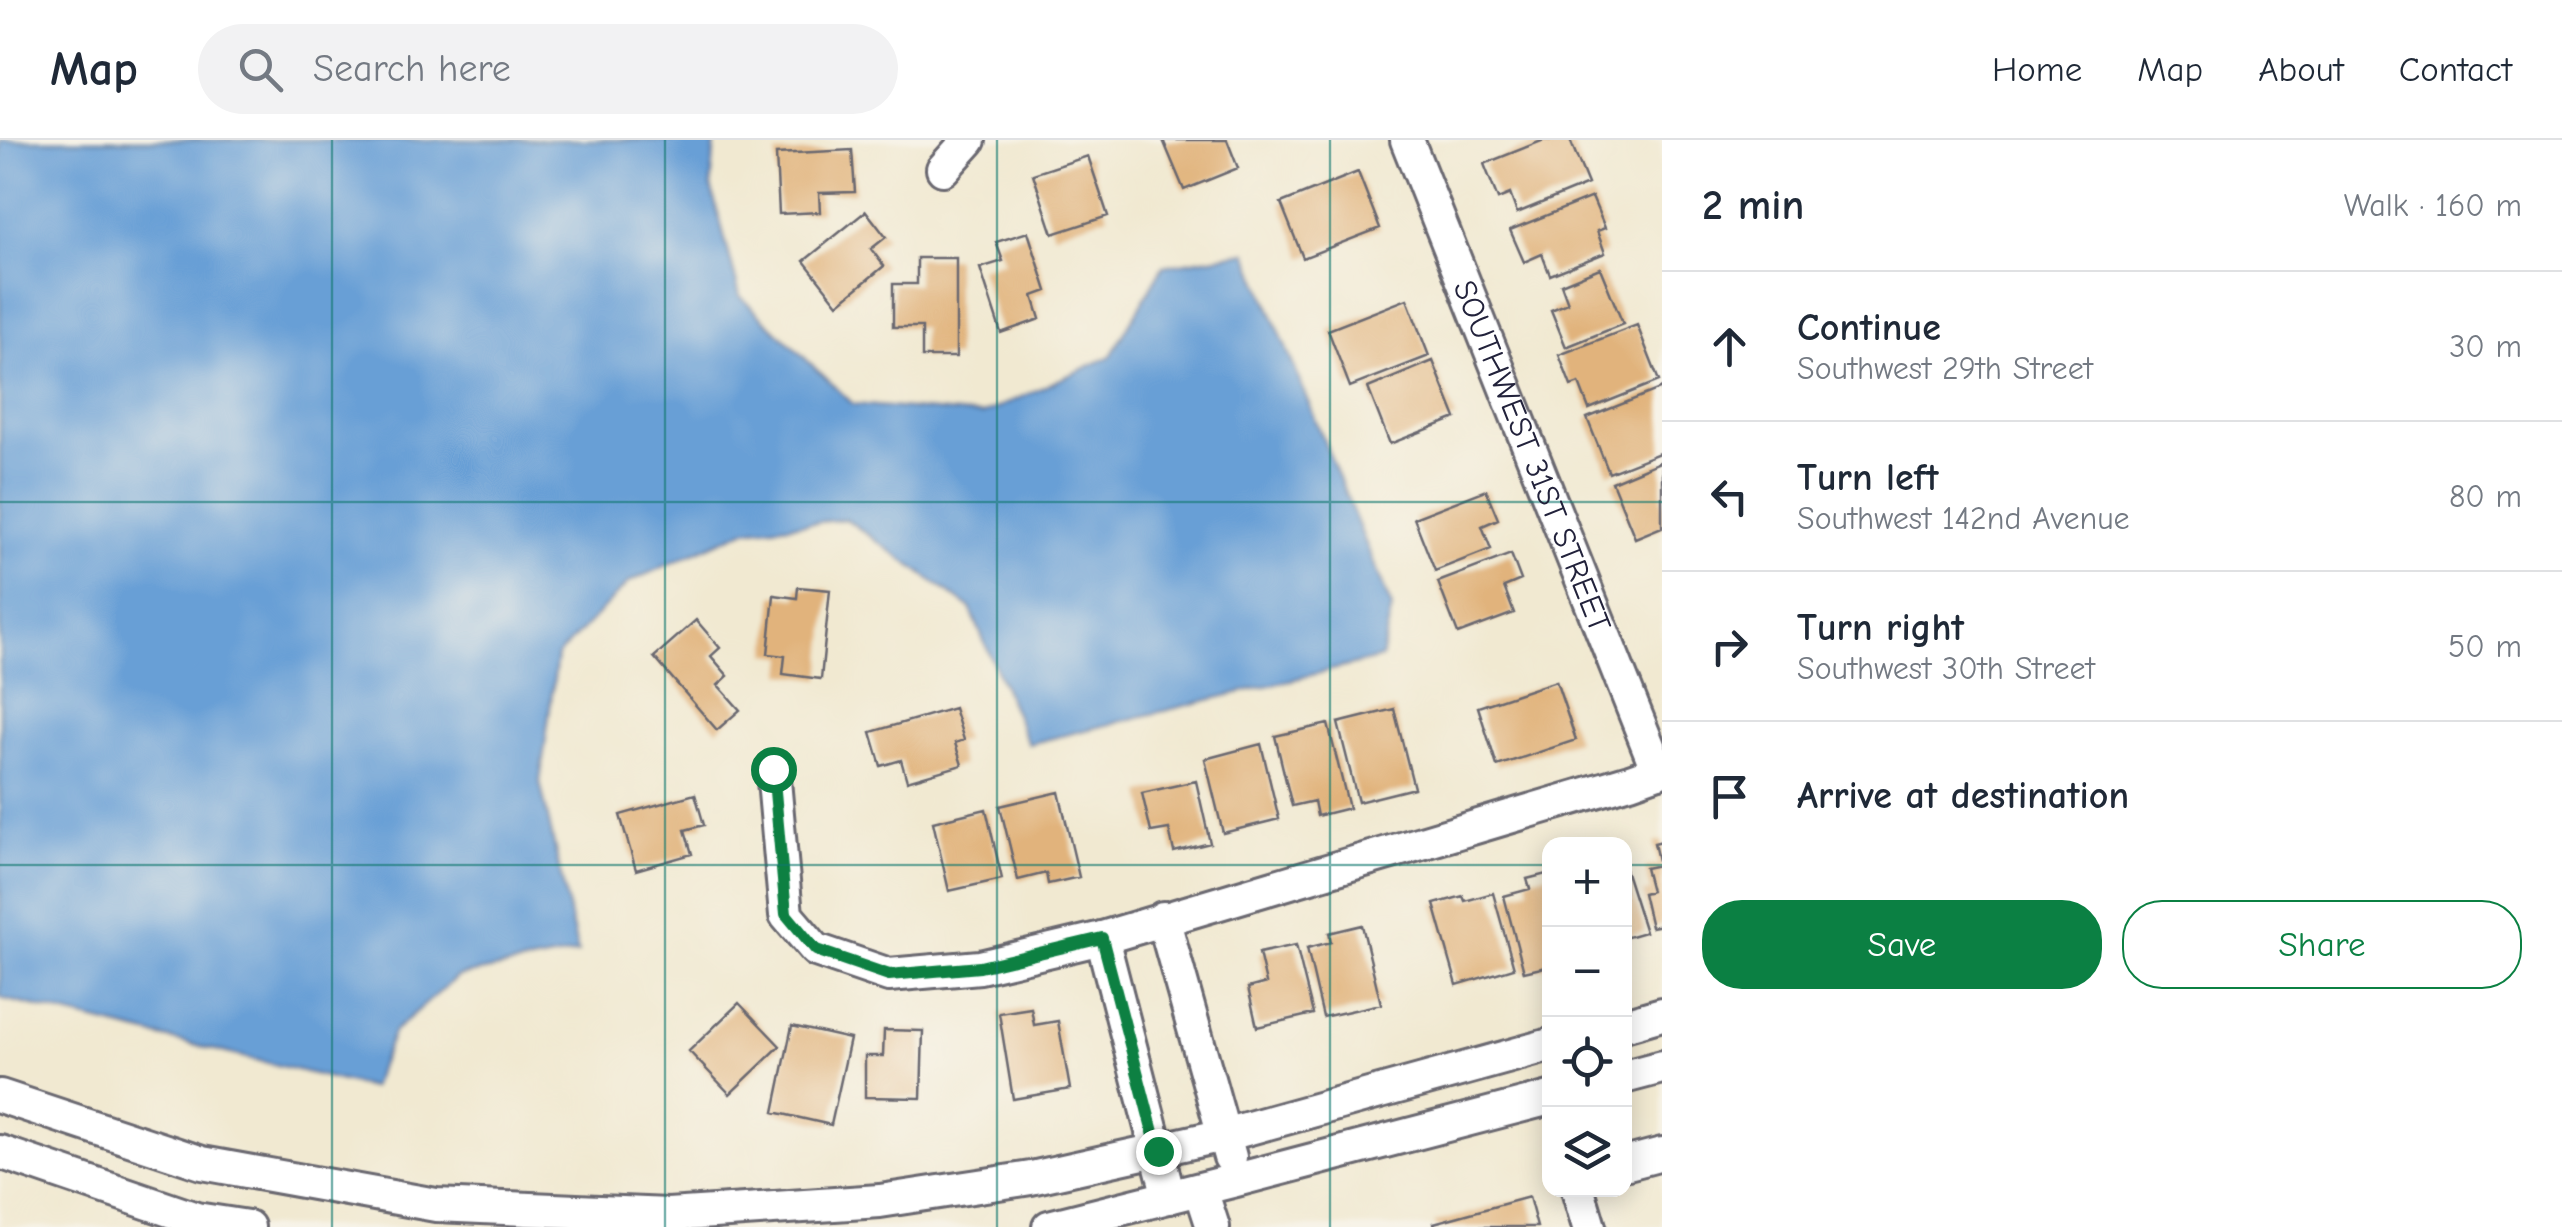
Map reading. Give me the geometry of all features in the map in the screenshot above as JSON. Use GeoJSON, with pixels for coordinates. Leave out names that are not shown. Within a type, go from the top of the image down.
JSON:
{"type":"FeatureCollection","features":[{"type":"Feature","properties":{"kind":"street"},"geometry":{"type":"LineString","coordinates":[[942,170],[969,140]]}},
{"type":"Feature","properties":{"kind":"street","name":"SOUTHWEST 31ST STREET"},"geometry":{"type":"LineString","coordinates":[[1407,140],[1660,769]]}},
{"type":"Feature","properties":{"kind":"street"},"geometry":{"type":"LineString","coordinates":[[773,769],[786,914],[816,950],[889,975],[980,967],[1102,938],[1660,769]]}},
{"type":"Feature","properties":{"kind":"street"},"geometry":{"type":"LineString","coordinates":[[1164,918],[1236,1180]]}},
{"type":"Feature","properties":{"kind":"street"},"geometry":{"type":"LineString","coordinates":[[1102,938],[1158,1151],[1213,1227]]}},
{"type":"Feature","properties":{"kind":"street"},"geometry":{"type":"LineString","coordinates":[[1632,1022],[1662,1014]]}},
{"type":"Feature","properties":{"kind":"street"},"geometry":{"type":"LineString","coordinates":[[0,1096],[202,1163],[436,1205],[668,1215],[880,1201],[1031,1178],[1224,1135],[1542,1047]]}},
{"type":"Feature","properties":{"kind":"street"},"geometry":{"type":"LineString","coordinates":[[1632,1075],[1662,1067]]}},
{"type":"Feature","properties":{"kind":"street"},"geometry":{"type":"LineString","coordinates":[[1049,1227],[1542,1098]]}},
{"type":"Feature","properties":{"kind":"street"},"geometry":{"type":"LineString","coordinates":[[0,1152],[196,1219],[248,1227]]}},
{"type":"Feature","properties":{"kind":"street"},"geometry":{"type":"LineString","coordinates":[[1632,1162],[1662,1154]]}},
{"type":"Feature","properties":{"kind":"street"},"geometry":{"type":"LineString","coordinates":[[1580,1197],[1589,1227]]}},
{"type":"Feature","properties":{"kind":"water"},"geometry":{"type":"Polygon","coordinates":[[[0,140],[715,140],[711,186],[740,296],[853,404],[982,415],[1111,356],[1163,266],[1247,252],[1392,608],[1381,658],[1028,744],[970,608],[846,519],[745,530],[629,582],[557,656],[540,782],[578,953],[458,976],[394,1031],[371,1088],[0,998],[0,140]]]}},
{"type":"Feature","properties":{"kind":"building"},"geometry":{"type":"Polygon","coordinates":[[[1163,140],[1227,140],[1238,168],[1184,190],[1163,140]]]}},
{"type":"Feature","properties":{"kind":"building"},"geometry":{"type":"Polygon","coordinates":[[[1544,140],[1570,140],[1588,184],[1517,213],[1510,194],[1498,199],[1484,164],[1544,140]]]}},
{"type":"Feature","properties":{"kind":"building"},"geometry":{"type":"Polygon","coordinates":[[[852,150],[855,192],[819,193],[820,212],[779,214],[776,154],[852,150]]]}},
{"type":"Feature","properties":{"kind":"building"},"geometry":{"type":"Polygon","coordinates":[[[1088,156],[1108,216],[1053,234],[1033,174],[1088,156]]]}},
{"type":"Feature","properties":{"kind":"building"},"geometry":{"type":"Polygon","coordinates":[[[1358,172],[1380,228],[1303,258],[1281,203],[1358,172]]]}},
{"type":"Feature","properties":{"kind":"building"},"geometry":{"type":"Polygon","coordinates":[[[1592,197],[1605,228],[1597,231],[1605,253],[1550,275],[1542,254],[1524,262],[1510,230],[1592,197]]]}},
{"type":"Feature","properties":{"kind":"building"},"geometry":{"type":"Polygon","coordinates":[[[866,211],[886,237],[871,249],[884,266],[838,304],[804,261],[866,211]]]}},
{"type":"Feature","properties":{"kind":"building"},"geometry":{"type":"Polygon","coordinates":[[[1028,232],[1047,291],[1033,296],[1040,319],[1001,333],[980,268],[1003,261],[996,242],[1028,232]]]}},
{"type":"Feature","properties":{"kind":"building"},"geometry":{"type":"Polygon","coordinates":[[[917,258],[956,258],[956,357],[922,357],[922,327],[893,327],[893,284],[917,284],[917,258]]]}},
{"type":"Feature","properties":{"kind":"building"},"geometry":{"type":"Polygon","coordinates":[[[1600,268],[1623,324],[1566,347],[1551,310],[1568,303],[1561,284],[1600,268]]]}},
{"type":"Feature","properties":{"kind":"building"},"geometry":{"type":"Polygon","coordinates":[[[1407,299],[1429,356],[1350,387],[1328,330],[1407,299]]]}},
{"type":"Feature","properties":{"kind":"building"},"geometry":{"type":"Polygon","coordinates":[[[1637,325],[1659,381],[1589,409],[1579,383],[1571,386],[1559,355],[1637,325]]]}},
{"type":"Feature","properties":{"kind":"building"},"geometry":{"type":"Polygon","coordinates":[[[1433,361],[1456,418],[1390,444],[1368,388],[1433,361]]]}},
{"type":"Feature","properties":{"kind":"building"},"geometry":{"type":"Polygon","coordinates":[[[1662,388],[1662,452],[1609,473],[1587,418],[1662,388]]]}},
{"type":"Feature","properties":{"kind":"building"},"geometry":{"type":"Polygon","coordinates":[[[1662,461],[1662,527],[1635,538],[1612,482],[1662,461]]]}},
{"type":"Feature","properties":{"kind":"building"},"geometry":{"type":"Polygon","coordinates":[[[1486,490],[1498,519],[1482,526],[1491,549],[1435,571],[1414,518],[1486,490]]]}},
{"type":"Feature","properties":{"kind":"building"},"geometry":{"type":"Polygon","coordinates":[[[1511,554],[1521,580],[1504,587],[1514,613],[1458,634],[1438,582],[1511,554]]]}},
{"type":"Feature","properties":{"kind":"building"},"geometry":{"type":"Polygon","coordinates":[[[798,587],[830,590],[821,679],[783,674],[785,656],[768,654],[774,595],[797,598],[798,587]]]}},
{"type":"Feature","properties":{"kind":"building"},"geometry":{"type":"Polygon","coordinates":[[[696,620],[720,648],[711,656],[728,676],[718,685],[740,710],[717,730],[654,657],[696,620]]]}},
{"type":"Feature","properties":{"kind":"building"},"geometry":{"type":"Polygon","coordinates":[[[1556,681],[1576,740],[1497,766],[1478,707],[1556,681]]]}},
{"type":"Feature","properties":{"kind":"building"},"geometry":{"type":"Polygon","coordinates":[[[954,708],[964,740],[955,743],[962,765],[907,781],[901,760],[881,766],[871,732],[954,708]]]}},
{"type":"Feature","properties":{"kind":"building"},"geometry":{"type":"Polygon","coordinates":[[[1394,709],[1414,788],[1358,802],[1338,723],[1394,709]]]}},
{"type":"Feature","properties":{"kind":"building"},"geometry":{"type":"Polygon","coordinates":[[[1328,724],[1349,808],[1317,816],[1314,801],[1292,806],[1275,736],[1328,724]]]}},
{"type":"Feature","properties":{"kind":"building"},"geometry":{"type":"Polygon","coordinates":[[[1261,744],[1279,819],[1223,833],[1205,759],[1261,744]]]}},
{"type":"Feature","properties":{"kind":"building"},"geometry":{"type":"Polygon","coordinates":[[[1196,781],[1210,843],[1174,852],[1169,829],[1151,832],[1142,793],[1196,781]]]}},
{"type":"Feature","properties":{"kind":"building"},"geometry":{"type":"Polygon","coordinates":[[[1059,792],[1079,877],[1048,884],[1046,873],[1018,880],[1000,806],[1059,792]]]}},
{"type":"Feature","properties":{"kind":"building"},"geometry":{"type":"Polygon","coordinates":[[[695,794],[704,825],[685,830],[692,854],[636,870],[620,815],[695,794]]]}},
{"type":"Feature","properties":{"kind":"building"},"geometry":{"type":"Polygon","coordinates":[[[986,809],[1002,879],[949,891],[933,822],[986,809]]]}},
{"type":"Feature","properties":{"kind":"building"},"geometry":{"type":"Polygon","coordinates":[[[1662,841],[1662,925],[1651,927],[1643,893],[1651,891],[1645,868],[1659,865],[1654,843],[1662,841]]]}},
{"type":"Feature","properties":{"kind":"building"},"geometry":{"type":"Polygon","coordinates":[[[1542,875],[1542,968],[1524,972],[1504,896],[1530,889],[1527,879],[1542,875]]]}},
{"type":"Feature","properties":{"kind":"building"},"geometry":{"type":"Polygon","coordinates":[[[1632,891],[1645,932],[1632,936],[1632,891]]]}},
{"type":"Feature","properties":{"kind":"building"},"geometry":{"type":"Polygon","coordinates":[[[1493,893],[1514,968],[1457,985],[1434,904],[1493,893]]]}},
{"type":"Feature","properties":{"kind":"building"},"geometry":{"type":"Polygon","coordinates":[[[1362,925],[1381,1004],[1323,1017],[1307,948],[1331,942],[1329,933],[1362,925]]]}},
{"type":"Feature","properties":{"kind":"building"},"geometry":{"type":"Polygon","coordinates":[[[1296,945],[1313,1014],[1257,1027],[1248,988],[1266,983],[1259,953],[1296,945]]]}},
{"type":"Feature","properties":{"kind":"building"},"geometry":{"type":"Polygon","coordinates":[[[739,1003],[780,1046],[730,1094],[689,1051],[739,1003]]]}},
{"type":"Feature","properties":{"kind":"building"},"geometry":{"type":"Polygon","coordinates":[[[1031,1008],[1034,1025],[1058,1021],[1070,1089],[1013,1099],[999,1013],[1031,1008]]]}},
{"type":"Feature","properties":{"kind":"building"},"geometry":{"type":"Polygon","coordinates":[[[792,1026],[850,1039],[831,1125],[774,1112],[792,1026]]]}},
{"type":"Feature","properties":{"kind":"building"},"geometry":{"type":"Polygon","coordinates":[[[884,1030],[923,1031],[921,1098],[865,1097],[865,1056],[883,1056],[884,1030]]]}},
{"type":"Feature","properties":{"kind":"building"},"geometry":{"type":"Polygon","coordinates":[[[1529,1197],[1537,1227],[1435,1227],[1434,1223],[1529,1197]]]}},
{"type":"Feature","properties":{"kind":"route"},"geometry":{"type":"LineString","coordinates":[[773,769],[786,914],[816,950],[889,975],[980,967],[1102,938],[1158,1151]]}}]}
